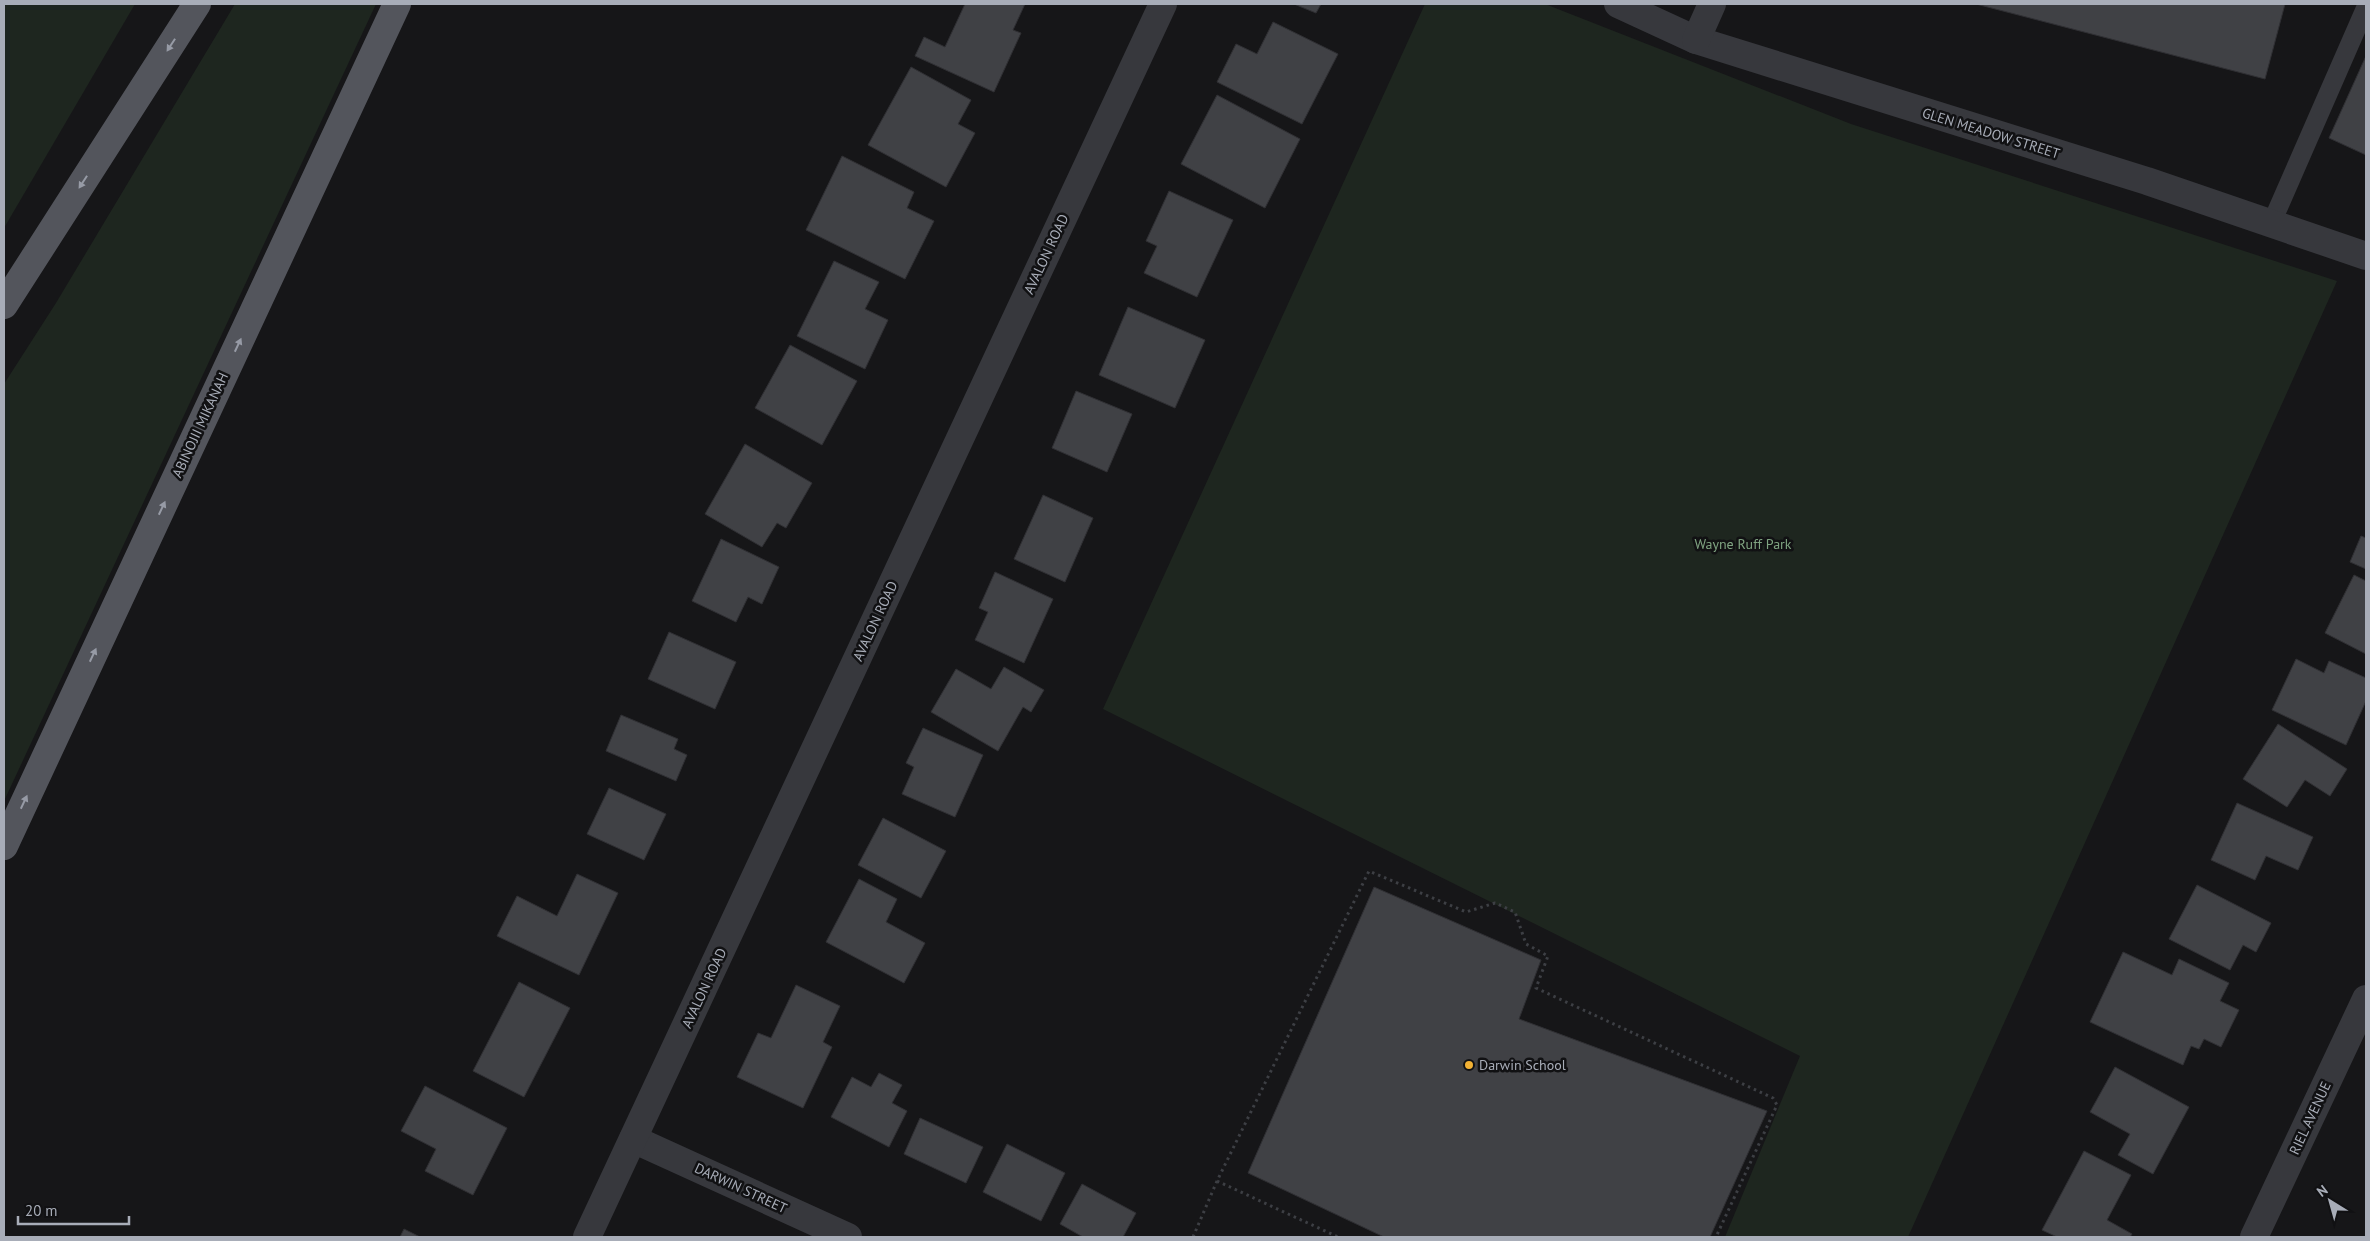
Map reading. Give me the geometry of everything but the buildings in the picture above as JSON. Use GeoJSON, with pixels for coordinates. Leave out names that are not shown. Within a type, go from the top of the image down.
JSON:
{"type":"FeatureCollection","features":[{"type":"Feature","properties":{"kind":"main road"},"geometry":{"type":"LineString","coordinates":[[4,305],[197,4]]}},
{"type":"Feature","properties":{"kind":"main road","name":"ABINOJII MIKANAH"},"geometry":{"type":"LineString","coordinates":[[4,846],[397,4]]}},
{"type":"Feature","properties":{"kind":"street","name":"AVALON ROAD"},"geometry":{"type":"LineString","coordinates":[[587,1237],[1163,4]]}},
{"type":"Feature","properties":{"kind":"street","name":"GLEN MEADOW STREET"},"geometry":{"type":"LineString","coordinates":[[1618,4],[1696,40],[2272,222],[2366,256]]}},
{"type":"Feature","properties":{"kind":"street"},"geometry":{"type":"LineString","coordinates":[[1696,40],[1712,4]]}},
{"type":"Feature","properties":{"kind":"street","name":"RIEL AVENUE"},"geometry":{"type":"LineString","coordinates":[[2254,1237],[2366,999]]}},
{"type":"Feature","properties":{"kind":"street","name":"DARWIN STREET"},"geometry":{"type":"LineString","coordinates":[[633,1139],[848,1237]]}},
{"type":"Feature","properties":{"kind":"lane"},"geometry":{"type":"LineString","coordinates":[[2272,222],[2366,7]]}},
{"type":"Feature","properties":{"kind":"path"},"geometry":{"type":"LineString","coordinates":[[1193,1237],[1218,1181],[1369,871],[1466,912],[1496,902],[1515,912],[1526,944],[1548,956],[1536,988],[1773,1098],[1777,1105],[1716,1237]]}},
{"type":"Feature","properties":{"kind":"path"},"geometry":{"type":"LineString","coordinates":[[1218,1181],[1338,1237]]}},
{"type":"Feature","properties":{"kind":"green space"},"geometry":{"type":"Polygon","coordinates":[[[4,4],[135,4],[4,228],[4,4]]]}},
{"type":"Feature","properties":{"kind":"green space"},"geometry":{"type":"Polygon","coordinates":[[[235,4],[376,4],[4,801],[4,384],[56,303],[235,4]]]}},
{"type":"Feature","properties":{"kind":"green space","name":"Wayne Ruff Park"},"geometry":{"type":"Polygon","coordinates":[[[1425,4],[1545,4],[1851,124],[2337,281],[1908,1237],[1725,1237],[1800,1056],[1103,709],[1425,4]]]}},
{"type":"Feature","properties":{"kind":"place","name":"Darwin School"},"geometry":{"type":"Point","coordinates":[1469,1065]}}]}
